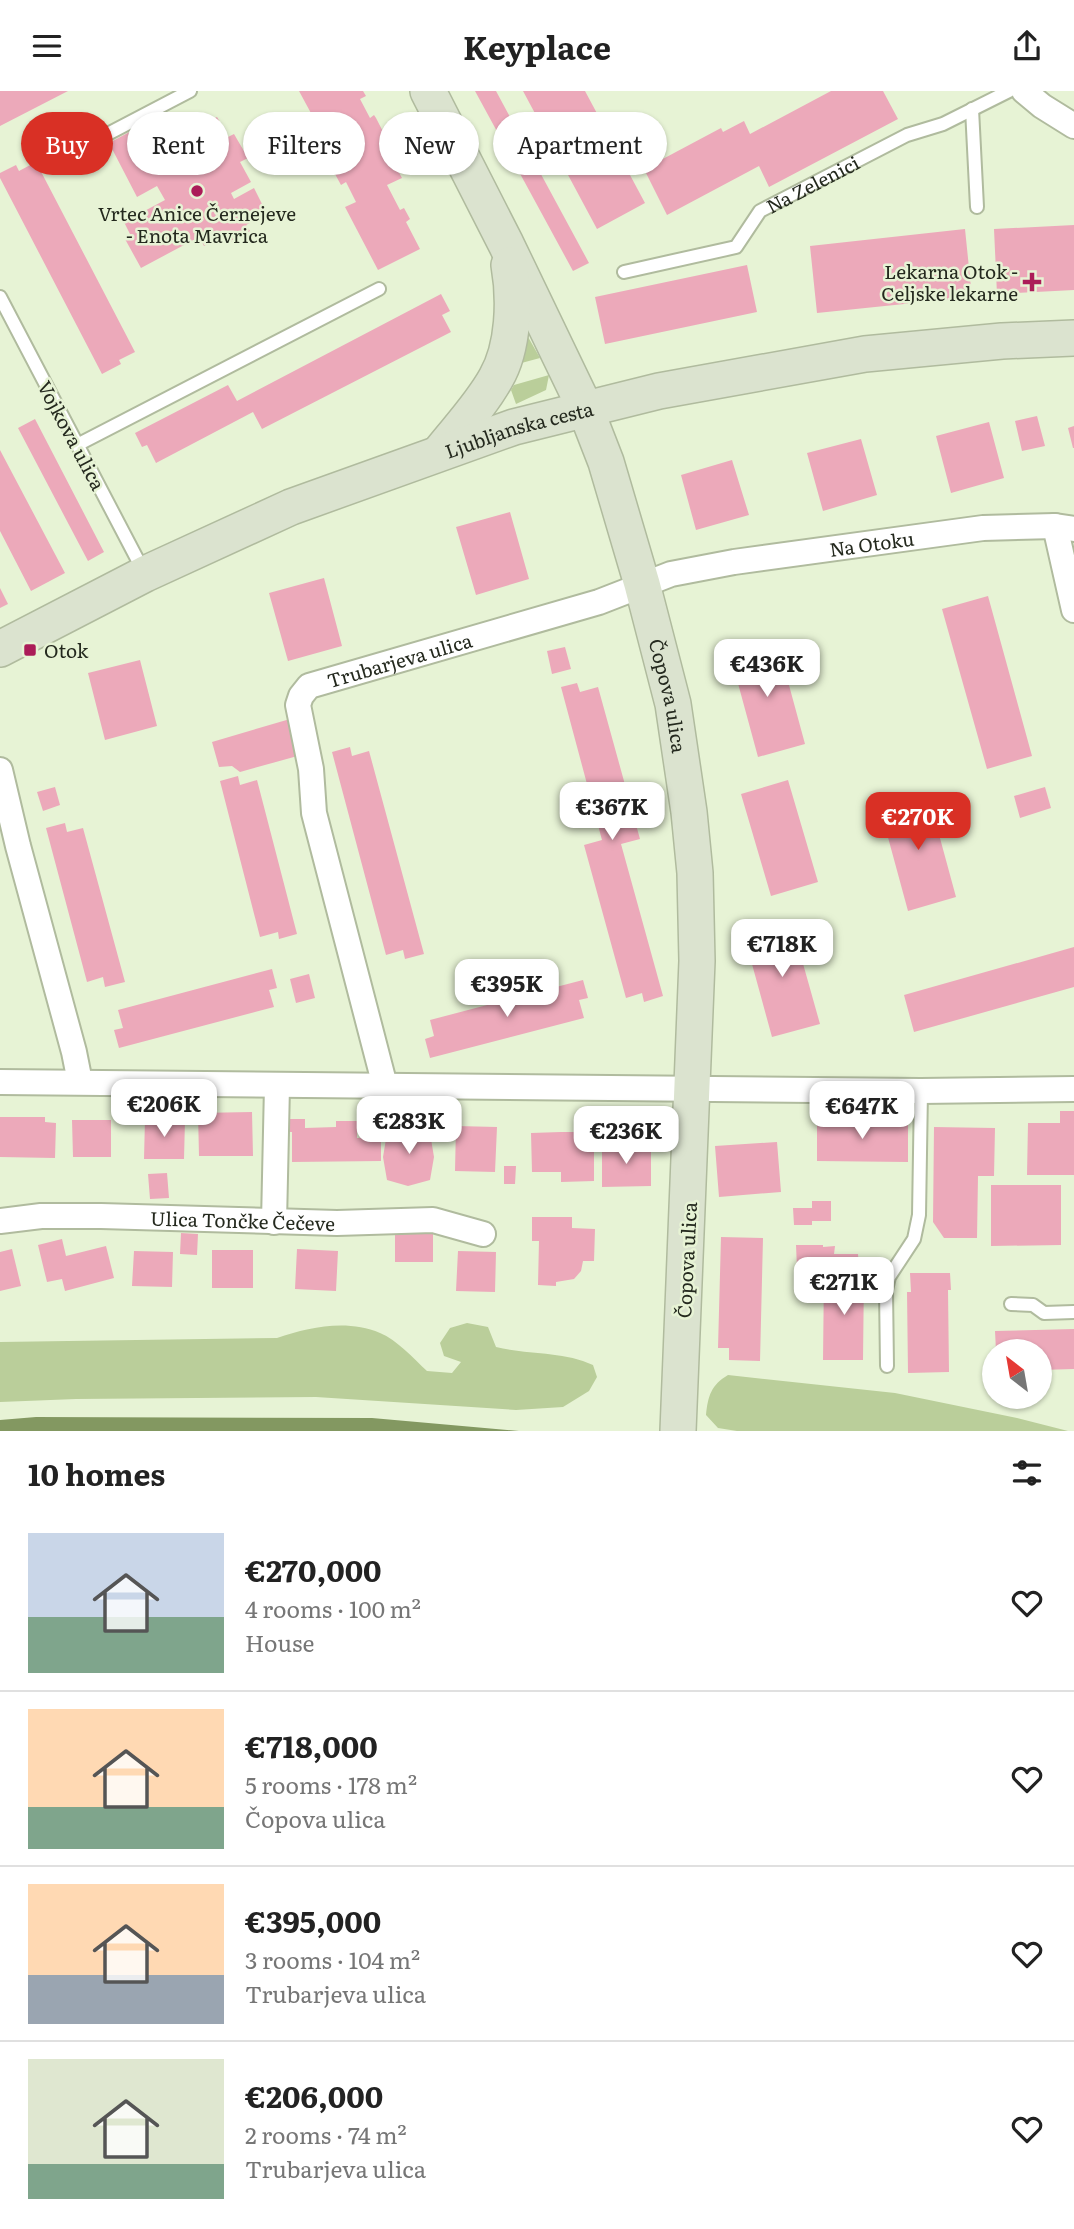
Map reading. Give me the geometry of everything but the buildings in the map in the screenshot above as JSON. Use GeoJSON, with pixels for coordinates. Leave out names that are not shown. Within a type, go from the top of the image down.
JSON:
{"type":"FeatureCollection","features":[{"type":"Feature","properties":{"kind":"street","name":"Čopova ulica"},"geometry":{"type":"LineString","coordinates":[[428,91],[585,408],[657,579],[689,812],[695,873],[698,961],[678,1431]]}},
{"type":"Feature","properties":{"kind":"street"},"geometry":{"type":"LineString","coordinates":[[1024,91],[1074,126]]}},
{"type":"Feature","properties":{"kind":"street"},"geometry":{"type":"LineString","coordinates":[[440,452],[498,376],[510,336],[514,296],[506,244]]}},
{"type":"Feature","properties":{"kind":"street","name":"Ljubljanska cesta"},"geometry":{"type":"LineString","coordinates":[[0,649],[145,574],[290,507],[514,427],[659,391],[865,354],[1002,341],[1074,338]]}},
{"type":"Feature","properties":{"kind":"street","name":"Na Otoku"},"geometry":{"type":"LineString","coordinates":[[657,579],[734,562],[983,528],[1064,528]]}},
{"type":"Feature","properties":{"kind":"street"},"geometry":{"type":"LineString","coordinates":[[1064,528],[1074,610]]}},
{"type":"Feature","properties":{"kind":"street","name":"Trubarjeva ulica"},"geometry":{"type":"LineString","coordinates":[[385,1086],[314,813],[311,769],[298,705],[301,696],[309,686],[323,680],[599,601],[657,579]]}},
{"type":"Feature","properties":{"kind":"street"},"geometry":{"type":"LineString","coordinates":[[0,770],[80,1082]]}},
{"type":"Feature","properties":{"kind":"street"},"geometry":{"type":"LineString","coordinates":[[0,1081],[921,1091],[1074,1089]]}},
{"type":"Feature","properties":{"kind":"street"},"geometry":{"type":"LineString","coordinates":[[274,1222],[277,1086]]}},
{"type":"Feature","properties":{"kind":"street","name":"Ulica Tončke Čečeve"},"geometry":{"type":"LineString","coordinates":[[0,1221],[41,1216],[337,1223],[433,1220],[483,1234]]}},
{"type":"Feature","properties":{"kind":"lane"},"geometry":{"type":"LineString","coordinates":[[113,131],[190,91]]}},
{"type":"Feature","properties":{"kind":"lane","name":"Na Zelenici"},"geometry":{"type":"LineString","coordinates":[[624,272],[736,247],[760,211],[907,135],[943,124],[1009,91]]}},
{"type":"Feature","properties":{"kind":"lane"},"geometry":{"type":"LineString","coordinates":[[972,109],[977,207]]}},
{"type":"Feature","properties":{"kind":"lane"},"geometry":{"type":"LineString","coordinates":[[77,445],[379,289]]}},
{"type":"Feature","properties":{"kind":"lane","name":"Vojkova ulica"},"geometry":{"type":"LineString","coordinates":[[0,297],[145,574]]}},
{"type":"Feature","properties":{"kind":"lane"},"geometry":{"type":"LineString","coordinates":[[887,1366],[886,1290],[889,1277],[914,1239],[919,1215],[921,1091]]}},
{"type":"Feature","properties":{"kind":"lane"},"geometry":{"type":"LineString","coordinates":[[1011,1304],[1033,1305],[1044,1313],[1074,1312]]}},
{"type":"Feature","properties":{"kind":"shaded area"},"geometry":{"type":"Polygon","coordinates":[[[523,328],[540,358],[514,365],[523,328]]]}},
{"type":"Feature","properties":{"kind":"shaded area"},"geometry":{"type":"Polygon","coordinates":[[[549,375],[546,390],[516,404],[511,390],[514,385],[549,375]]]}},
{"type":"Feature","properties":{"kind":"shaded area"},"geometry":{"type":"Polygon","coordinates":[[[467,1323],[488,1327],[496,1347],[582,1361],[593,1365],[597,1377],[589,1391],[563,1407],[516,1410],[316,1397],[0,1402],[0,1342],[277,1338],[315,1328],[354,1326],[380,1333],[393,1340],[427,1371],[452,1373],[461,1362],[444,1356],[440,1343],[450,1328],[467,1323]]]}},
{"type":"Feature","properties":{"kind":"shaded area"},"geometry":{"type":"Polygon","coordinates":[[[728,1375],[895,1393],[1068,1431],[737,1431],[718,1428],[706,1415],[708,1402],[714,1387],[728,1375]]]}},
{"type":"Feature","properties":{"kind":"shaded area"},"geometry":{"type":"Polygon","coordinates":[[[36,1417],[372,1418],[519,1431],[0,1431],[0,1420],[36,1417]]]}},
{"type":"Feature","properties":{"kind":"place","name":"Vrtec Anice Černejeve - Enota Mavrica"},"geometry":{"type":"Point","coordinates":[197,191]}},
{"type":"Feature","properties":{"kind":"place","name":"Lekarna Otok - Celjske lekarne"},"geometry":{"type":"Point","coordinates":[1032,282]}},
{"type":"Feature","properties":{"kind":"place","name":"Otok"},"geometry":{"type":"Point","coordinates":[30,650]}}]}
